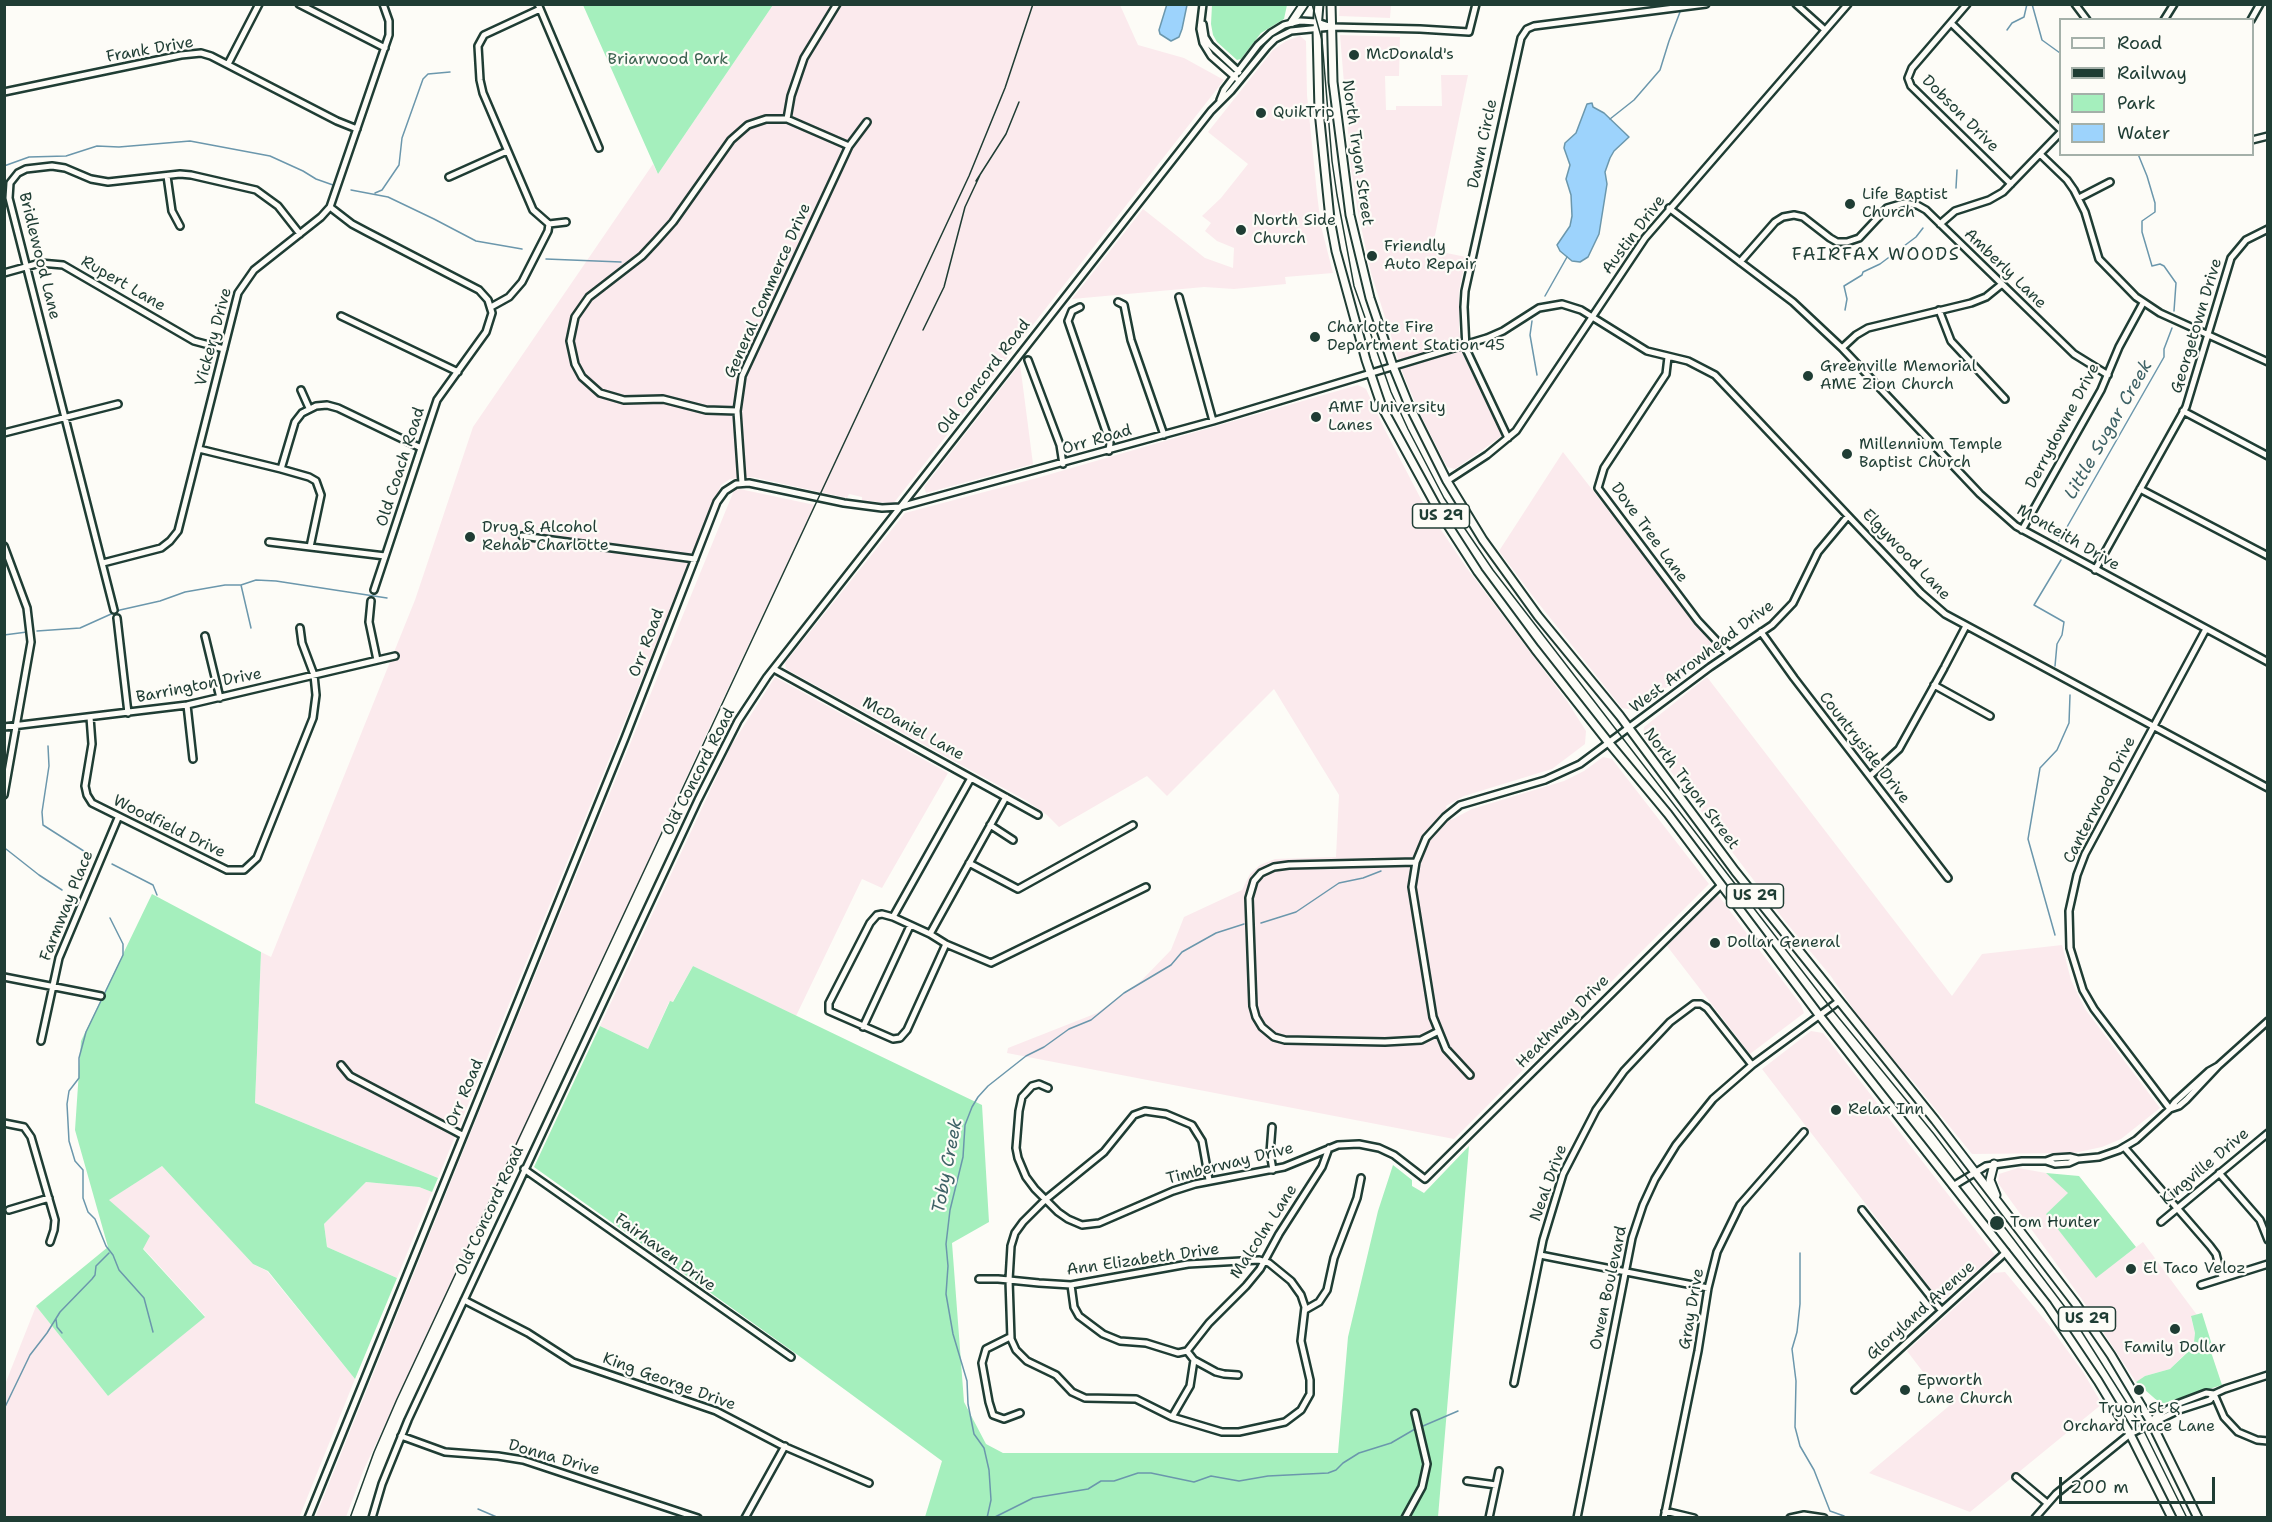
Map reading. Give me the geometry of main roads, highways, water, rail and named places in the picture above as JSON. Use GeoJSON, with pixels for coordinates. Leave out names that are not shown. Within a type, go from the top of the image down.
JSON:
{"type":"FeatureCollection","features":[{"type":"Feature","properties":{"kind":"main road"},"geometry":{"type":"LineString","coordinates":[[1292,22],[1304,4]]}},
{"type":"Feature","properties":{"kind":"main road","name":"North Tryon Street"},"geometry":{"type":"LineString","coordinates":[[1320,4],[1317,26],[1319,111],[1330,219],[1341,275],[1382,407],[1440,513],[1506,609],[1609,743],[1668,814],[1819,1015],[2069,1335],[2130,1434],[2172,1518]]}},
{"type":"Feature","properties":{"kind":"main road","name":"North Tryon Street"},"geometry":{"type":"LineString","coordinates":[[1331,4],[1333,82],[1350,215],[1370,298],[1408,404],[1447,481],[1483,540],[1528,602],[1629,728],[1735,871],[2000,1203],[2081,1312],[2111,1355],[2151,1422],[2198,1518]]}},
{"type":"Feature","properties":{"kind":"main road"},"geometry":{"type":"LineString","coordinates":[[1994,1164],[1990,1180],[2000,1203]]}},
{"type":"Feature","properties":{"kind":"water"},"geometry":{"type":"Polygon","coordinates":[[[1167,4],[1187,5],[1179,37],[1171,41],[1160,34],[1159,30],[1167,4]]]}},
{"type":"Feature","properties":{"kind":"water"},"geometry":{"type":"Polygon","coordinates":[[[1592,103],[1593,107],[1604,113],[1629,137],[1610,158],[1605,172],[1607,184],[1599,234],[1588,257],[1580,262],[1572,261],[1560,251],[1557,245],[1570,226],[1572,216],[1571,195],[1566,179],[1570,165],[1564,148],[1565,143],[1576,133],[1587,104],[1592,103]]]}},
{"type":"Feature","properties":{"kind":"waterway"},"geometry":{"type":"LineString","coordinates":[[2007,30],[2012,23],[2024,17],[2027,4]]}},
{"type":"Feature","properties":{"kind":"waterway","name":"Little Sugar Creek"},"geometry":{"type":"LineString","coordinates":[[2032,4],[2042,40],[2059,52]]}},
{"type":"Feature","properties":{"kind":"waterway"},"geometry":{"type":"LineString","coordinates":[[1610,119],[1634,100],[1660,70],[1680,12]]}},
{"type":"Feature","properties":{"kind":"waterway"},"geometry":{"type":"LineString","coordinates":[[375,193],[382,190],[399,165],[402,138],[423,79],[428,74],[450,72]]}},
{"type":"Feature","properties":{"kind":"waterway"},"geometry":{"type":"LineString","coordinates":[[4,166],[29,157],[66,156],[97,146],[119,147],[190,141],[270,156],[333,185]]}},
{"type":"Feature","properties":{"kind":"waterway","name":"Little Sugar Creek"},"geometry":{"type":"LineString","coordinates":[[2139,156],[2155,203],[2155,212],[2142,221],[2142,232],[2152,266],[2160,264],[2164,266],[2176,283],[2174,311]]}},
{"type":"Feature","properties":{"kind":"waterway"},"geometry":{"type":"LineString","coordinates":[[1956,188],[1957,170]]}},
{"type":"Feature","properties":{"kind":"waterway"},"geometry":{"type":"LineString","coordinates":[[351,190],[388,197],[476,241],[522,249]]}},
{"type":"Feature","properties":{"kind":"waterway"},"geometry":{"type":"LineString","coordinates":[[1845,310],[1847,299],[1844,286],[1862,275],[1863,272],[1880,264],[1916,237],[1923,228]]}},
{"type":"Feature","properties":{"kind":"waterway"},"geometry":{"type":"LineString","coordinates":[[1545,296],[1567,257]]}},
{"type":"Feature","properties":{"kind":"waterway"},"geometry":{"type":"LineString","coordinates":[[546,259],[621,262]]}},
{"type":"Feature","properties":{"kind":"waterway"},"geometry":{"type":"LineString","coordinates":[[1532,321],[1530,335],[1537,375]]}},
{"type":"Feature","properties":{"kind":"waterway","name":"Little Sugar Creek"},"geometry":{"type":"LineString","coordinates":[[2059,541],[2164,357],[2164,349],[2172,328]]}},
{"type":"Feature","properties":{"kind":"waterway","name":"Little Sugar Creek"},"geometry":{"type":"LineString","coordinates":[[2055,666],[2057,644],[2062,635],[2064,622],[2034,605],[2061,560]]}},
{"type":"Feature","properties":{"kind":"waterway"},"geometry":{"type":"LineString","coordinates":[[37,631],[80,628],[120,610],[160,601],[185,592],[225,585],[241,585],[256,580],[387,598]]}},
{"type":"Feature","properties":{"kind":"waterway"},"geometry":{"type":"LineString","coordinates":[[241,585],[251,628]]}},
{"type":"Feature","properties":{"kind":"waterway"},"geometry":{"type":"LineString","coordinates":[[4,635],[27,632]]}},
{"type":"Feature","properties":{"kind":"waterway","name":"Little Sugar Creek"},"geometry":{"type":"LineString","coordinates":[[2055,935],[2028,839],[2040,768],[2057,750],[2069,723],[2070,695]]}},
{"type":"Feature","properties":{"kind":"waterway"},"geometry":{"type":"LineString","coordinates":[[48,746],[49,766],[42,812],[43,825],[90,855]]}},
{"type":"Feature","properties":{"kind":"waterway"},"geometry":{"type":"LineString","coordinates":[[6,849],[62,890]]}},
{"type":"Feature","properties":{"kind":"waterway"},"geometry":{"type":"LineString","coordinates":[[112,864],[153,885],[157,895]]}},
{"type":"Feature","properties":{"kind":"waterway","name":"Toby Creek"},"geometry":{"type":"LineString","coordinates":[[1261,923],[1296,912],[1339,883],[1381,871]]}},
{"type":"Feature","properties":{"kind":"waterway"},"geometry":{"type":"LineString","coordinates":[[110,918],[123,944],[123,955],[86,1032],[79,1058],[79,1078],[69,1091],[67,1104],[69,1141],[75,1161],[83,1170],[83,1198],[88,1212],[95,1219],[119,1270],[144,1298],[153,1332]]}},
{"type":"Feature","properties":{"kind":"waterway","name":"Toby Creek"},"geometry":{"type":"LineString","coordinates":[[987,1518],[991,1500],[989,1470],[984,1448],[974,1434],[968,1404],[967,1381],[953,1334],[946,1294],[948,1266],[946,1244],[950,1210],[963,1157],[965,1125],[972,1107],[988,1086],[1026,1056],[1044,1047],[1069,1029],[1091,1020],[1124,993],[1171,965],[1182,952],[1216,933],[1244,924]]}},
{"type":"Feature","properties":{"kind":"waterway"},"geometry":{"type":"LineString","coordinates":[[4,1409],[30,1355],[60,1312],[92,1279],[96,1266],[109,1253]]}},
{"type":"Feature","properties":{"kind":"waterway"},"geometry":{"type":"LineString","coordinates":[[1800,1253],[1800,1304],[1797,1332],[1792,1349],[1796,1381],[1795,1427],[1800,1446],[1814,1470],[1830,1511],[1844,1516]]}},
{"type":"Feature","properties":{"kind":"waterway"},"geometry":{"type":"LineString","coordinates":[[56,1319],[57,1327],[62,1333]]}},
{"type":"Feature","properties":{"kind":"waterway"},"geometry":{"type":"LineString","coordinates":[[1423,1426],[1458,1411]]}},
{"type":"Feature","properties":{"kind":"waterway"},"geometry":{"type":"LineString","coordinates":[[993,1518],[1033,1498],[1088,1489],[1101,1481],[1114,1481],[1138,1473],[1151,1473],[1194,1482],[1211,1476],[1239,1481],[1268,1476],[1328,1473],[1336,1470],[1359,1453],[1391,1443],[1415,1429]]}},
{"type":"Feature","properties":{"kind":"waterway"},"geometry":{"type":"LineString","coordinates":[[478,1509],[499,1518]]}},
{"type":"Feature","properties":{"kind":"tram line"},"geometry":{"type":"LineString","coordinates":[[1312,4],[1322,40],[1332,161],[1354,286],[1391,392],[1444,498],[1493,570],[1830,1007],[1934,1134],[2071,1315],[2142,1427],[2187,1518]]}},
{"type":"Feature","properties":{"kind":"railway"},"geometry":{"type":"LineString","coordinates":[[350,1518],[374,1452],[397,1399],[969,176],[1005,88],[1033,4]]}},
{"type":"Feature","properties":{"kind":"railway"},"geometry":{"type":"LineString","coordinates":[[976,181],[1006,134],[1019,102]]}},
{"type":"Feature","properties":{"kind":"railway"},"geometry":{"type":"LineString","coordinates":[[923,330],[944,287],[965,207],[980,175]]}},
{"type":"Feature","properties":{"kind":"place","name":"McDonald's"},"geometry":{"type":"Point","coordinates":[1354,55]}},
{"type":"Feature","properties":{"kind":"place","name":"QuikTrip"},"geometry":{"type":"Point","coordinates":[1261,113]}},
{"type":"Feature","properties":{"kind":"place","name":"Life Baptist Church"},"geometry":{"type":"Point","coordinates":[1850,204]}},
{"type":"Feature","properties":{"kind":"place","name":"North Side Church"},"geometry":{"type":"Point","coordinates":[1241,230]}},
{"type":"Feature","properties":{"kind":"place","name":"Friendly Auto Repair"},"geometry":{"type":"Point","coordinates":[1372,256]}},
{"type":"Feature","properties":{"kind":"place","name":"Charlotte Fire Department Station 45"},"geometry":{"type":"Point","coordinates":[1315,337]}},
{"type":"Feature","properties":{"kind":"place","name":"Greenville Memorial AME Zion Church"},"geometry":{"type":"Point","coordinates":[1808,376]}},
{"type":"Feature","properties":{"kind":"place","name":"AMF University Lanes"},"geometry":{"type":"Point","coordinates":[1316,417]}},
{"type":"Feature","properties":{"kind":"place","name":"Millennium Temple Baptist Church"},"geometry":{"type":"Point","coordinates":[1847,454]}},
{"type":"Feature","properties":{"kind":"place","name":"Drug & Alcohol Rehab Charlotte"},"geometry":{"type":"Point","coordinates":[470,537]}},
{"type":"Feature","properties":{"kind":"place","name":"Dollar General"},"geometry":{"type":"Point","coordinates":[1715,943]}},
{"type":"Feature","properties":{"kind":"place","name":"Relax Inn"},"geometry":{"type":"Point","coordinates":[1836,1110]}},
{"type":"Feature","properties":{"kind":"place","name":"Tom Hunter"},"geometry":{"type":"Point","coordinates":[1997,1223]}},
{"type":"Feature","properties":{"kind":"place","name":"El Taco Veloz"},"geometry":{"type":"Point","coordinates":[2131,1269]}},
{"type":"Feature","properties":{"kind":"place","name":"Family Dollar"},"geometry":{"type":"Point","coordinates":[2175,1329]}},
{"type":"Feature","properties":{"kind":"place","name":"Epworth Lane Church"},"geometry":{"type":"Point","coordinates":[1905,1390]}},
{"type":"Feature","properties":{"kind":"place","name":"Tryon St & Orchard Trace Lane"},"geometry":{"type":"Point","coordinates":[2139,1390]}},
{"type":"Feature","properties":{"kind":"district","name":"FAIRFAX WOODS"},"geometry":{"type":"Point","coordinates":[1876,255]}},
{"type":"Feature","properties":{"kind":"park label","name":"Briarwood Park"},"geometry":{"type":"Point","coordinates":[668,60]}}]}
